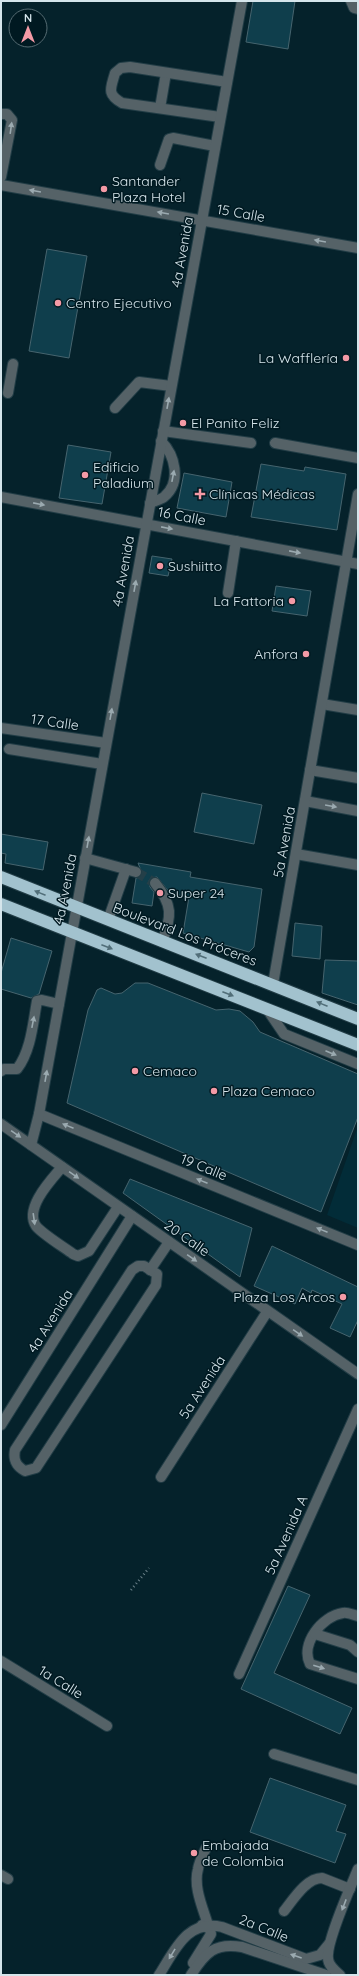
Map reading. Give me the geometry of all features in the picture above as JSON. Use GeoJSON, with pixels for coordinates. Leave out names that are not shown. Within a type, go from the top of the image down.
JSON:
{"type":"FeatureCollection","features":[{"type":"Feature","properties":{"kind":"highway","name":"Boulevard Los Próceres"},"geometry":{"type":"LineString","coordinates":[[1,877],[358,1019]]}},
{"type":"Feature","properties":{"kind":"highway"},"geometry":{"type":"LineString","coordinates":[[1,904],[71,933],[358,1045]]}},
{"type":"Feature","properties":{"kind":"street","name":"4a Avenida"},"geometry":{"type":"LineString","coordinates":[[31,1145],[39,1114],[242,1]]}},
{"type":"Feature","properties":{"kind":"street"},"geometry":{"type":"LineString","coordinates":[[351,1],[354,8],[358,9]]}},
{"type":"Feature","properties":{"kind":"street"},"geometry":{"type":"LineString","coordinates":[[220,117],[122,103],[113,98],[110,91],[115,73],[122,68],[130,67],[227,82]]}},
{"type":"Feature","properties":{"kind":"street"},"geometry":{"type":"LineString","coordinates":[[160,108],[166,73]]}},
{"type":"Feature","properties":{"kind":"street"},"geometry":{"type":"LineString","coordinates":[[1,114],[7,114],[10,117],[12,126],[1,177]]}},
{"type":"Feature","properties":{"kind":"street"},"geometry":{"type":"LineString","coordinates":[[160,165],[169,139],[173,138],[215,146]]}},
{"type":"Feature","properties":{"kind":"street","name":"15 Calle"},"geometry":{"type":"LineString","coordinates":[[1,185],[358,248]]}},
{"type":"Feature","properties":{"kind":"street"},"geometry":{"type":"LineString","coordinates":[[8,393],[13,364]]}},
{"type":"Feature","properties":{"kind":"street"},"geometry":{"type":"LineString","coordinates":[[115,408],[139,382],[171,386]]}},
{"type":"Feature","properties":{"kind":"street"},"geometry":{"type":"LineString","coordinates":[[162,436],[251,443]]}},
{"type":"Feature","properties":{"kind":"street"},"geometry":{"type":"LineString","coordinates":[[150,503],[162,498],[168,493],[172,486],[175,467],[172,456],[162,436]]}},
{"type":"Feature","properties":{"kind":"street"},"geometry":{"type":"LineString","coordinates":[[275,443],[358,458]]}},
{"type":"Feature","properties":{"kind":"street","name":"5a Avenida"},"geometry":{"type":"LineString","coordinates":[[273,984],[358,494]]}},
{"type":"Feature","properties":{"kind":"street","name":"16 Calle"},"geometry":{"type":"LineString","coordinates":[[1,496],[358,564]]}},
{"type":"Feature","properties":{"kind":"street"},"geometry":{"type":"LineString","coordinates":[[228,594],[236,541]]}},
{"type":"Feature","properties":{"kind":"street"},"geometry":{"type":"LineString","coordinates":[[322,704],[358,710]]}},
{"type":"Feature","properties":{"kind":"street","name":"17 Calle"},"geometry":{"type":"LineString","coordinates":[[1,728],[106,743]]}},
{"type":"Feature","properties":{"kind":"street"},"geometry":{"type":"LineString","coordinates":[[9,749],[102,764]]}},
{"type":"Feature","properties":{"kind":"street"},"geometry":{"type":"LineString","coordinates":[[310,770],[358,778]]}},
{"type":"Feature","properties":{"kind":"street"},"geometry":{"type":"LineString","coordinates":[[305,801],[358,811]]}},
{"type":"Feature","properties":{"kind":"street"},"geometry":{"type":"LineString","coordinates":[[296,854],[358,865]]}},
{"type":"Feature","properties":{"kind":"street"},"geometry":{"type":"LineString","coordinates":[[85,858],[136,872]]}},
{"type":"Feature","properties":{"kind":"street"},"geometry":{"type":"LineString","coordinates":[[108,920],[126,869]]}},
{"type":"Feature","properties":{"kind":"street"},"geometry":{"type":"LineString","coordinates":[[156,883],[166,896],[170,913],[162,942]]}},
{"type":"Feature","properties":{"kind":"street"},"geometry":{"type":"LineString","coordinates":[[1,1071],[4,1069],[17,1069],[21,1064],[33,1024],[37,1001],[42,1000],[58,1004]]}},
{"type":"Feature","properties":{"kind":"street"},"geometry":{"type":"LineString","coordinates":[[267,1009],[284,1034],[358,1064]]}},
{"type":"Feature","properties":{"kind":"street","name":"19 Calle"},"geometry":{"type":"LineString","coordinates":[[39,1114],[358,1245]]}},
{"type":"Feature","properties":{"kind":"street","name":"20 Calle"},"geometry":{"type":"LineString","coordinates":[[1,1124],[267,1312],[358,1374]]}},
{"type":"Feature","properties":{"kind":"street"},"geometry":{"type":"LineString","coordinates":[[62,1167],[37,1200],[33,1215],[36,1226],[73,1254],[78,1256],[89,1251],[118,1207]]}},
{"type":"Feature","properties":{"kind":"street","name":"4a Avenida"},"geometry":{"type":"LineString","coordinates":[[1,1426],[132,1216]]}},
{"type":"Feature","properties":{"kind":"street"},"geometry":{"type":"LineString","coordinates":[[150,1270],[169,1242]]}},
{"type":"Feature","properties":{"kind":"street"},"geometry":{"type":"LineString","coordinates":[[138,1266],[144,1266],[150,1270],[157,1274],[156,1285],[36,1468],[25,1470],[20,1468],[14,1457],[15,1450],[132,1270],[138,1266]]}},
{"type":"Feature","properties":{"kind":"street","name":"5a Avenida"},"geometry":{"type":"LineString","coordinates":[[161,1477],[267,1312]]}},
{"type":"Feature","properties":{"kind":"street","name":"5a Avenida A"},"geometry":{"type":"LineString","coordinates":[[239,1674],[358,1409]]}},
{"type":"Feature","properties":{"kind":"street"},"geometry":{"type":"LineString","coordinates":[[358,1616],[344,1612],[328,1618],[321,1624],[308,1645],[306,1656],[310,1664],[358,1679]]}},
{"type":"Feature","properties":{"kind":"street"},"geometry":{"type":"LineString","coordinates":[[315,1634],[350,1645],[358,1652]]}},
{"type":"Feature","properties":{"kind":"street","name":"1a Calle"},"geometry":{"type":"LineString","coordinates":[[1,1661],[107,1726]]}},
{"type":"Feature","properties":{"kind":"street"},"geometry":{"type":"LineString","coordinates":[[274,1754],[358,1780]]}},
{"type":"Feature","properties":{"kind":"street"},"geometry":{"type":"LineString","coordinates":[[190,1975],[193,1960],[211,1934],[210,1929],[205,1925],[196,1878],[197,1869],[206,1848]]}},
{"type":"Feature","properties":{"kind":"street"},"geometry":{"type":"LineString","coordinates":[[329,1971],[329,1944],[358,1869]]}},
{"type":"Feature","properties":{"kind":"street"},"geometry":{"type":"LineString","coordinates":[[284,1911],[306,1886],[318,1878],[322,1878],[350,1889]]}},
{"type":"Feature","properties":{"kind":"street"},"geometry":{"type":"LineString","coordinates":[[159,1975],[178,1944],[194,1929],[205,1925]]}},
{"type":"Feature","properties":{"kind":"street","name":"2a Calle"},"geometry":{"type":"LineString","coordinates":[[205,1925],[222,1926],[306,1959],[320,1955],[329,1944]]}},
{"type":"Feature","properties":{"kind":"street","name":"2a Calle"},"geometry":{"type":"LineString","coordinates":[[190,1975],[200,1960],[208,1953],[221,1946],[229,1945],[242,1947],[340,1975]]}},
{"type":"Feature","properties":{"kind":"path"},"geometry":{"type":"LineString","coordinates":[[130,1590],[149,1568]]}},
{"type":"Feature","properties":{"kind":"shaded area"},"geometry":{"type":"Polygon","coordinates":[[[358,1126],[358,1228],[327,1215],[358,1126]]]}},
{"type":"Feature","properties":{"kind":"building"},"geometry":{"type":"Polygon","coordinates":[[[253,1],[295,1],[288,49],[246,42],[253,1]]]}},
{"type":"Feature","properties":{"kind":"building","name":"Centro Ejecutivo"},"geometry":{"type":"Polygon","coordinates":[[[47,249],[87,256],[69,358],[29,351],[47,249]]]}},
{"type":"Feature","properties":{"kind":"building","name":"Edificio Paladium"},"geometry":{"type":"Polygon","coordinates":[[[68,445],[111,452],[102,504],[59,498],[68,445]]]}},
{"type":"Feature","properties":{"kind":"building"},"geometry":{"type":"Polygon","coordinates":[[[261,464],[304,471],[305,467],[346,474],[337,530],[251,517],[261,464]]]}},
{"type":"Feature","properties":{"kind":"building"},"geometry":{"type":"Polygon","coordinates":[[[184,473],[232,482],[226,517],[177,508],[184,473]]]}},
{"type":"Feature","properties":{"kind":"building","name":"Sushiitto"},"geometry":{"type":"Polygon","coordinates":[[[152,556],[172,559],[168,576],[149,573],[152,556]]]}},
{"type":"Feature","properties":{"kind":"building","name":"La Fattoria"},"geometry":{"type":"Polygon","coordinates":[[[276,586],[311,591],[307,616],[272,611],[276,586]]]}},
{"type":"Feature","properties":{"kind":"building"},"geometry":{"type":"Polygon","coordinates":[[[202,793],[262,805],[254,844],[194,832],[202,793]]]}},
{"type":"Feature","properties":{"kind":"building"},"geometry":{"type":"Polygon","coordinates":[[[1,834],[48,842],[43,870],[5,863],[6,854],[1,853],[1,834]]]}},
{"type":"Feature","properties":{"kind":"building"},"geometry":{"type":"Polygon","coordinates":[[[138,863],[191,872],[190,877],[262,889],[254,947],[249,952],[183,933],[189,897],[170,893],[157,877],[151,878],[149,881],[150,887],[154,892],[152,906],[132,903],[136,878],[140,877],[142,873],[138,863]]]}},
{"type":"Feature","properties":{"kind":"building"},"geometry":{"type":"Polygon","coordinates":[[[295,923],[322,926],[320,959],[292,956],[295,923]]]}},
{"type":"Feature","properties":{"kind":"building"},"geometry":{"type":"Polygon","coordinates":[[[11,938],[52,951],[39,994],[31,998],[1,989],[1,973],[11,938]]]}},
{"type":"Feature","properties":{"kind":"building"},"geometry":{"type":"Polygon","coordinates":[[[325,960],[358,961],[358,1005],[322,993],[325,960]]]}},
{"type":"Feature","properties":{"kind":"building","name":"Plaza Cemaco"},"geometry":{"type":"Polygon","coordinates":[[[135,983],[148,983],[216,1010],[229,1009],[240,1011],[253,1022],[260,1032],[358,1074],[358,1117],[321,1212],[67,1103],[88,1010],[97,990],[101,988],[115,994],[122,993],[135,983]]]}},
{"type":"Feature","properties":{"kind":"building"},"geometry":{"type":"Polygon","coordinates":[[[130,1179],[252,1228],[240,1277],[123,1193],[130,1179]]]}},
{"type":"Feature","properties":{"kind":"building"},"geometry":{"type":"Polygon","coordinates":[[[272,1246],[358,1287],[358,1320],[350,1337],[330,1328],[342,1304],[312,1290],[311,1293],[302,1288],[295,1304],[254,1286],[272,1246]]]}},
{"type":"Feature","properties":{"kind":"building"},"geometry":{"type":"Polygon","coordinates":[[[288,1586],[310,1595],[274,1673],[352,1708],[340,1734],[241,1689],[288,1586]]]}},
{"type":"Feature","properties":{"kind":"building"},"geometry":{"type":"Polygon","coordinates":[[[270,1778],[346,1805],[336,1831],[346,1834],[335,1863],[250,1832],[270,1778]]]}},
{"type":"Feature","properties":{"kind":"tunnel"},"geometry":{"type":"LineString","coordinates":[[136,872],[155,883]]}},
{"type":"Feature","properties":{"kind":"place","name":"Santander Plaza Hotel"},"geometry":{"type":"Point","coordinates":[104,189]}},
{"type":"Feature","properties":{"kind":"place","name":"Centro Ejecutivo"},"geometry":{"type":"Point","coordinates":[58,303]}},
{"type":"Feature","properties":{"kind":"place","name":"La Wafflería"},"geometry":{"type":"Point","coordinates":[346,358]}},
{"type":"Feature","properties":{"kind":"place","name":"El Panito Feliz"},"geometry":{"type":"Point","coordinates":[183,423]}},
{"type":"Feature","properties":{"kind":"place","name":"Edificio Paladium"},"geometry":{"type":"Point","coordinates":[85,475]}},
{"type":"Feature","properties":{"kind":"place","name":"Clínicas Médicas"},"geometry":{"type":"Point","coordinates":[200,494]}},
{"type":"Feature","properties":{"kind":"place","name":"Sushiitto"},"geometry":{"type":"Point","coordinates":[160,566]}},
{"type":"Feature","properties":{"kind":"place","name":"La Fattoria"},"geometry":{"type":"Point","coordinates":[292,601]}},
{"type":"Feature","properties":{"kind":"place","name":"Anfora"},"geometry":{"type":"Point","coordinates":[306,654]}},
{"type":"Feature","properties":{"kind":"place","name":"Super 24"},"geometry":{"type":"Point","coordinates":[160,893]}},
{"type":"Feature","properties":{"kind":"place","name":"Cemaco"},"geometry":{"type":"Point","coordinates":[135,1071]}},
{"type":"Feature","properties":{"kind":"place","name":"Plaza Cemaco"},"geometry":{"type":"Point","coordinates":[214,1091]}},
{"type":"Feature","properties":{"kind":"place","name":"Plaza Los Arcos"},"geometry":{"type":"Point","coordinates":[343,1297]}},
{"type":"Feature","properties":{"kind":"place","name":"Embajada de Colombia"},"geometry":{"type":"Point","coordinates":[194,1853]}}]}
